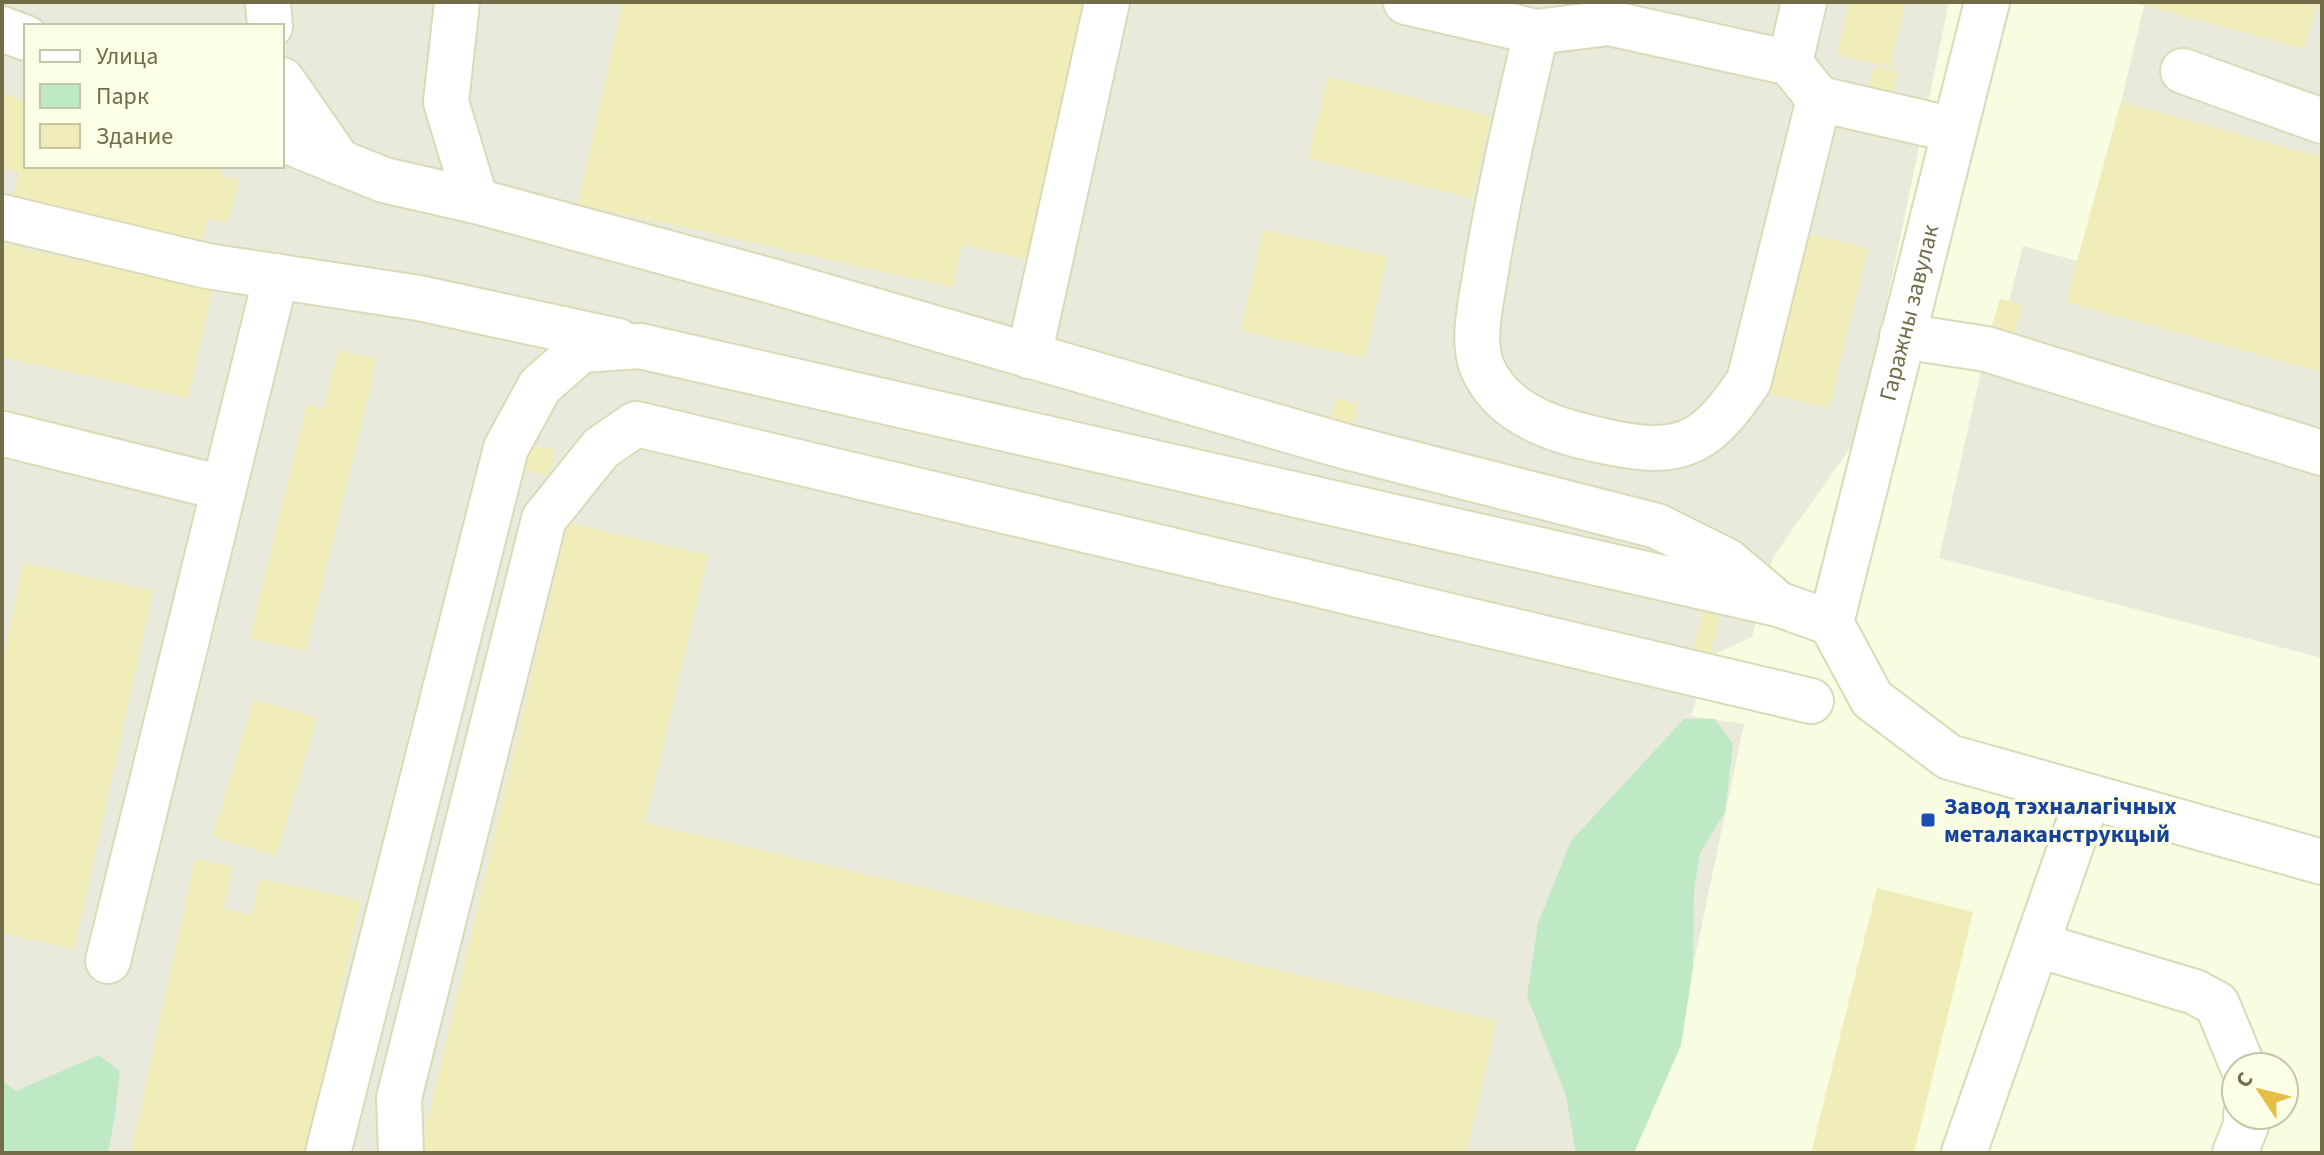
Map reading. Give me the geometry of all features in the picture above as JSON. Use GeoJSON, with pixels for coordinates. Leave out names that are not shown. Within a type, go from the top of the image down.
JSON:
{"type":"FeatureCollection","features":[{"type":"Feature","properties":{"kind":"street"},"geometry":{"type":"LineString","coordinates":[[268,2],[270,24]]}},
{"type":"Feature","properties":{"kind":"street"},"geometry":{"type":"LineString","coordinates":[[457,2],[446,102],[476,201]]}},
{"type":"Feature","properties":{"kind":"street"},"geometry":{"type":"LineString","coordinates":[[1029,356],[1107,2]]}},
{"type":"Feature","properties":{"kind":"street"},"geometry":{"type":"LineString","coordinates":[[1406,2],[1536,32],[1609,23],[1790,63],[1819,99],[1954,130]]}},
{"type":"Feature","properties":{"kind":"street"},"geometry":{"type":"LineString","coordinates":[[1790,63],[1804,2]]}},
{"type":"Feature","properties":{"kind":"street","name":"Гаражны завулак"},"geometry":{"type":"LineString","coordinates":[[1831,623],[1987,2]]}},
{"type":"Feature","properties":{"kind":"street"},"geometry":{"type":"LineString","coordinates":[[2,29],[24,37]]}},
{"type":"Feature","properties":{"kind":"street"},"geometry":{"type":"LineString","coordinates":[[1536,32],[1495,216],[1477,325],[1481,365],[1497,391],[1532,419],[1565,433],[1639,448],[1672,447],[1703,436],[1729,410],[1749,381],[1819,99]]}},
{"type":"Feature","properties":{"kind":"street"},"geometry":{"type":"LineString","coordinates":[[2183,71],[2322,121]]}},
{"type":"Feature","properties":{"kind":"street"},"geometry":{"type":"LineString","coordinates":[[284,83],[339,162]]}},
{"type":"Feature","properties":{"kind":"street"},"geometry":{"type":"LineString","coordinates":[[284,140],[384,180],[476,201],[775,282],[1347,447],[1657,526],[1727,561],[1778,604]]}},
{"type":"Feature","properties":{"kind":"street"},"geometry":{"type":"LineString","coordinates":[[2,217],[207,266],[419,298],[640,346],[1778,604],[1831,623],[1872,699],[1949,757],[2322,862]]}},
{"type":"Feature","properties":{"kind":"street"},"geometry":{"type":"LineString","coordinates":[[108,961],[276,276]]}},
{"type":"Feature","properties":{"kind":"street"},"geometry":{"type":"LineString","coordinates":[[1902,336],[1986,349],[2322,453]]}},
{"type":"Feature","properties":{"kind":"street"},"geometry":{"type":"LineString","coordinates":[[328,1153],[506,448],[540,386],[581,350],[640,346]]}},
{"type":"Feature","properties":{"kind":"street"},"geometry":{"type":"LineString","coordinates":[[401,1153],[399,1098],[544,519],[601,448],[636,424],[1811,701]]}},
{"type":"Feature","properties":{"kind":"street"},"geometry":{"type":"LineString","coordinates":[[4,434],[223,488]]}},
{"type":"Feature","properties":{"kind":"street"},"geometry":{"type":"LineString","coordinates":[[1964,1153],[2088,797]]}},
{"type":"Feature","properties":{"kind":"street"},"geometry":{"type":"LineString","coordinates":[[2038,945],[2195,992],[2217,1004],[2236,1051]]}},
{"type":"Feature","properties":{"kind":"street"},"geometry":{"type":"LineString","coordinates":[[2235,1153],[2244,1131]]}},
{"type":"Feature","properties":{"kind":"shaded area"},"geometry":{"type":"Polygon","coordinates":[[[2,2],[1949,2],[1859,436],[1773,557],[1752,637],[1710,656],[1691,716],[1744,724],[1673,1062],[1650,1059],[1632,1153],[2,1153],[2,2]]]}},
{"type":"Feature","properties":{"kind":"shaded area"},"geometry":{"type":"Polygon","coordinates":[[[2133,2],[2322,2],[2322,658],[1939,558],[1986,349],[2000,299],[2009,301],[2023,246],[2077,261],[2144,6],[2133,2]]]}},
{"type":"Feature","properties":{"kind":"green space"},"geometry":{"type":"Polygon","coordinates":[[[1684,719],[1715,719],[1733,744],[1725,812],[1700,853],[1694,891],[1693,968],[1681,1045],[1634,1153],[1576,1153],[1566,1096],[1527,996],[1538,923],[1571,841],[1684,719]]]}},
{"type":"Feature","properties":{"kind":"green space"},"geometry":{"type":"Polygon","coordinates":[[[99,1055],[120,1071],[108,1153],[2,1153],[2,1081],[16,1091],[99,1055]]]}},
{"type":"Feature","properties":{"kind":"building"},"geometry":{"type":"Polygon","coordinates":[[[623,2],[1088,2],[1030,260],[962,244],[952,287],[578,204],[623,2]]]}},
{"type":"Feature","properties":{"kind":"building"},"geometry":{"type":"Polygon","coordinates":[[[1849,2],[1905,2],[1890,67],[1837,55],[1849,2]]]}},
{"type":"Feature","properties":{"kind":"building"},"geometry":{"type":"Polygon","coordinates":[[[2322,2],[2322,8],[2316,6],[2304,49],[2136,3],[2322,2]]]}},
{"type":"Feature","properties":{"kind":"building"},"geometry":{"type":"Polygon","coordinates":[[[1874,66],[1898,72],[1890,104],[1866,98],[1874,66]]]}},
{"type":"Feature","properties":{"kind":"building"},"geometry":{"type":"Polygon","coordinates":[[[1328,77],[1491,116],[1472,198],[1308,158],[1328,77]]]}},
{"type":"Feature","properties":{"kind":"building"},"geometry":{"type":"Polygon","coordinates":[[[2,94],[24,100],[24,168],[223,168],[221,176],[239,180],[228,223],[208,218],[200,251],[12,202],[20,173],[2,169],[2,94]]]}},
{"type":"Feature","properties":{"kind":"building"},"geometry":{"type":"Polygon","coordinates":[[[2121,102],[2322,157],[2322,372],[2066,302],[2121,102]]]}},
{"type":"Feature","properties":{"kind":"building"},"geometry":{"type":"Polygon","coordinates":[[[1263,230],[1387,256],[1365,358],[1241,331],[1263,230]]]}},
{"type":"Feature","properties":{"kind":"building"},"geometry":{"type":"Polygon","coordinates":[[[1801,232],[1868,248],[1829,408],[1762,392],[1801,232]]]}},
{"type":"Feature","properties":{"kind":"building"},"geometry":{"type":"Polygon","coordinates":[[[2,244],[212,291],[188,398],[2,357],[2,244]]]}},
{"type":"Feature","properties":{"kind":"building"},"geometry":{"type":"Polygon","coordinates":[[[2000,299],[2022,305],[2014,335],[1991,329],[2000,299]]]}},
{"type":"Feature","properties":{"kind":"building"},"geometry":{"type":"Polygon","coordinates":[[[338,350],[377,359],[306,651],[250,638],[307,404],[324,409],[338,350]]]}},
{"type":"Feature","properties":{"kind":"building"},"geometry":{"type":"Polygon","coordinates":[[[1336,398],[1358,404],[1350,435],[1328,430],[1336,398]]]}},
{"type":"Feature","properties":{"kind":"building"},"geometry":{"type":"Polygon","coordinates":[[[527,444],[555,450],[549,476],[520,470],[527,444]]]}},
{"type":"Feature","properties":{"kind":"building"},"geometry":{"type":"Polygon","coordinates":[[[568,523],[708,555],[645,823],[1497,1021],[1466,1153],[420,1153],[568,523]]]}},
{"type":"Feature","properties":{"kind":"building"},"geometry":{"type":"Polygon","coordinates":[[[24,563],[153,591],[74,949],[2,933],[2,664],[24,563]]]}},
{"type":"Feature","properties":{"kind":"building"},"geometry":{"type":"Polygon","coordinates":[[[1705,605],[1722,609],[1710,656],[1693,652],[1705,605]]]}},
{"type":"Feature","properties":{"kind":"building"},"geometry":{"type":"Polygon","coordinates":[[[254,699],[317,718],[276,856],[213,837],[254,699]]]}},
{"type":"Feature","properties":{"kind":"building"},"geometry":{"type":"Polygon","coordinates":[[[195,859],[233,867],[224,909],[252,915],[260,879],[361,900],[306,1153],[131,1153],[195,859]]]}},
{"type":"Feature","properties":{"kind":"building"},"geometry":{"type":"Polygon","coordinates":[[[1877,888],[1973,912],[1914,1153],[1811,1153],[1877,888]]]}},
{"type":"Feature","properties":{"kind":"place","name":"Завод тэхналагічных металаканструкцый"},"geometry":{"type":"Point","coordinates":[1928,820]}}]}
